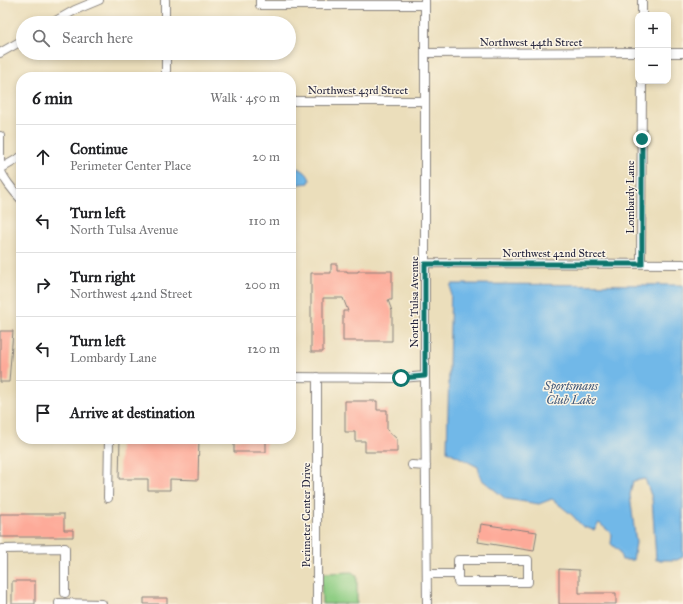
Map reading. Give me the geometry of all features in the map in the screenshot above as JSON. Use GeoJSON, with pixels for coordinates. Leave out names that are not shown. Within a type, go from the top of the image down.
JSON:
{"type":"FeatureCollection","features":[{"type":"Feature","properties":{"kind":"street"},"geometry":{"type":"LineString","coordinates":[[64,16],[99,0]]}},
{"type":"Feature","properties":{"kind":"street"},"geometry":{"type":"LineString","coordinates":[[165,0],[166,16]]}},
{"type":"Feature","properties":{"kind":"street"},"geometry":{"type":"LineString","coordinates":[[642,0],[642,12]]}},
{"type":"Feature","properties":{"kind":"street"},"geometry":{"type":"LineString","coordinates":[[260,2],[425,2]]}},
{"type":"Feature","properties":{"kind":"street","name":"North Tulsa Avenue"},"geometry":{"type":"LineString","coordinates":[[425,2],[424,101],[427,604]]}},
{"type":"Feature","properties":{"kind":"street"},"geometry":{"type":"LineString","coordinates":[[0,53],[16,44]]}},
{"type":"Feature","properties":{"kind":"street","name":"Northwest 44th Street"},"geometry":{"type":"LineString","coordinates":[[424,53],[635,52]]}},
{"type":"Feature","properties":{"kind":"street"},"geometry":{"type":"LineString","coordinates":[[671,53],[683,53]]}},
{"type":"Feature","properties":{"kind":"street"},"geometry":{"type":"LineString","coordinates":[[166,60],[166,72]]}},
{"type":"Feature","properties":{"kind":"street","name":"Lombardy Lane"},"geometry":{"type":"LineString","coordinates":[[642,84],[642,264]]}},
{"type":"Feature","properties":{"kind":"street","name":"Northwest 43rd Street"},"geometry":{"type":"LineString","coordinates":[[296,101],[424,101]]}},
{"type":"Feature","properties":{"kind":"street"},"geometry":{"type":"LineString","coordinates":[[0,136],[0,169],[9,185],[16,193]]}},
{"type":"Feature","properties":{"kind":"street"},"geometry":{"type":"LineString","coordinates":[[0,169],[16,160]]}},
{"type":"Feature","properties":{"kind":"street","name":"Northwest 42nd Street"},"geometry":{"type":"LineString","coordinates":[[425,264],[683,264]]}},
{"type":"Feature","properties":{"kind":"street"},"geometry":{"type":"LineString","coordinates":[[296,377],[401,378],[425,376]]}},
{"type":"Feature","properties":{"kind":"street","name":"Perimeter Center Drive"},"geometry":{"type":"LineString","coordinates":[[317,377],[317,604]]}},
{"type":"Feature","properties":{"kind":"street"},"geometry":{"type":"LineString","coordinates":[[108,444],[108,498]]}},
{"type":"Feature","properties":{"kind":"street"},"geometry":{"type":"LineString","coordinates":[[412,465],[426,466]]}},
{"type":"Feature","properties":{"kind":"street"},"geometry":{"type":"LineString","coordinates":[[2,604],[2,548],[65,548],[65,593]]}},
{"type":"Feature","properties":{"kind":"street"},"geometry":{"type":"LineString","coordinates":[[458,560],[528,560],[528,582],[458,582],[458,574],[458,560]]}},
{"type":"Feature","properties":{"kind":"street"},"geometry":{"type":"LineString","coordinates":[[427,574],[458,574]]}},
{"type":"Feature","properties":{"kind":"street"},"geometry":{"type":"LineString","coordinates":[[59,604],[102,604]]}},
{"type":"Feature","properties":{"kind":"green space"},"geometry":{"type":"Polygon","coordinates":[[[352,572],[357,576],[357,604],[322,604],[321,576],[325,573],[352,572]]]}},
{"type":"Feature","properties":{"kind":"water"},"geometry":{"type":"Polygon","coordinates":[[[296,168],[305,172],[309,177],[309,183],[296,184],[296,168]]]}},
{"type":"Feature","properties":{"kind":"water","name":"Sportsmans Club Lake"},"geometry":{"type":"Polygon","coordinates":[[[451,284],[683,285],[683,557],[677,560],[656,560],[652,498],[645,479],[633,481],[630,495],[636,543],[633,560],[622,560],[619,551],[611,544],[612,534],[599,523],[594,530],[583,527],[572,515],[552,499],[539,504],[506,499],[481,479],[478,467],[447,451],[451,284]]]}},
{"type":"Feature","properties":{"kind":"building"},"geometry":{"type":"Polygon","coordinates":[[[331,264],[337,264],[337,271],[392,271],[392,300],[388,300],[392,311],[392,341],[343,341],[343,311],[348,311],[343,298],[323,298],[323,352],[311,352],[311,273],[331,273],[331,264]]]}},
{"type":"Feature","properties":{"kind":"building"},"geometry":{"type":"Polygon","coordinates":[[[0,331],[13,331],[9,382],[0,382],[0,331]]]}},
{"type":"Feature","properties":{"kind":"building"},"geometry":{"type":"Polygon","coordinates":[[[345,401],[377,401],[377,410],[387,410],[387,430],[397,439],[397,452],[365,452],[365,441],[355,441],[355,432],[345,432],[345,401]]]}},
{"type":"Feature","properties":{"kind":"building"},"geometry":{"type":"Polygon","coordinates":[[[120,444],[199,444],[198,480],[170,479],[170,490],[148,490],[148,479],[119,479],[120,444]]]}},
{"type":"Feature","properties":{"kind":"building"},"geometry":{"type":"Polygon","coordinates":[[[234,444],[266,444],[266,452],[234,452],[234,444]]]}},
{"type":"Feature","properties":{"kind":"building"},"geometry":{"type":"Polygon","coordinates":[[[0,514],[64,514],[64,530],[73,530],[73,537],[0,537],[0,514]]]}},
{"type":"Feature","properties":{"kind":"building"},"geometry":{"type":"Polygon","coordinates":[[[481,524],[537,532],[534,551],[478,542],[481,524]]]}},
{"type":"Feature","properties":{"kind":"building"},"geometry":{"type":"Polygon","coordinates":[[[559,569],[579,570],[579,593],[616,593],[616,604],[559,604],[559,569]]]}},
{"type":"Feature","properties":{"kind":"building"},"geometry":{"type":"Polygon","coordinates":[[[12,581],[35,581],[35,604],[12,604],[12,581]]]}},
{"type":"Feature","properties":{"kind":"building"},"geometry":{"type":"Polygon","coordinates":[[[144,598],[167,598],[167,604],[144,604],[144,598]]]}},
{"type":"Feature","properties":{"kind":"route"},"geometry":{"type":"LineString","coordinates":[[401,378],[425,376],[425,264],[642,264],[642,139]]}}]}
